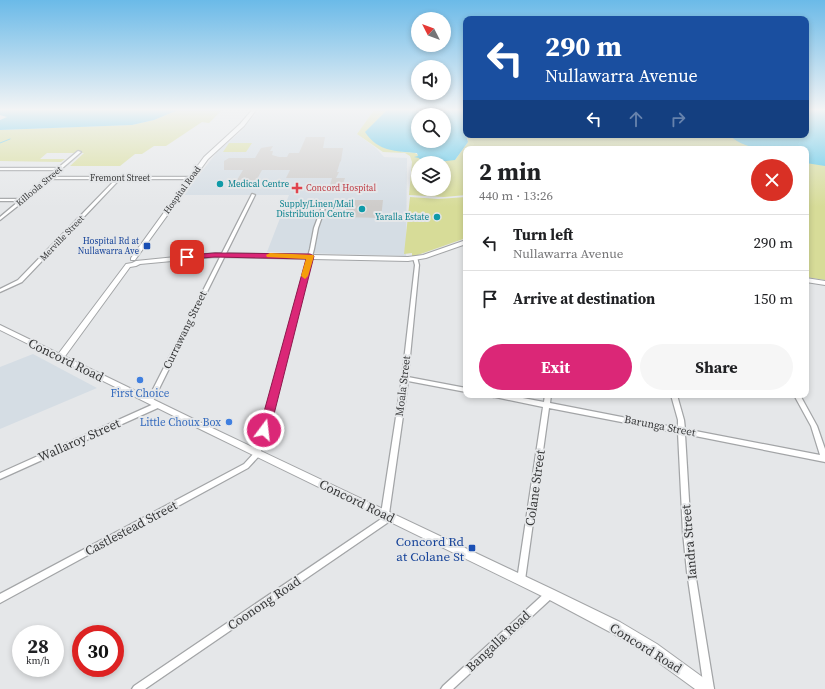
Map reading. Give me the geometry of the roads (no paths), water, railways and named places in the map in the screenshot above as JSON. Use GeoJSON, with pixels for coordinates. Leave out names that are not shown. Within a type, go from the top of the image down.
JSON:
{"type":"FeatureCollection","features":[{"type":"Feature","properties":{"kind":"main road","name":"Hospital Road"},"geometry":{"type":"LineString","coordinates":[[60,357],[133,262],[191,178],[212,152],[223,142]]}},
{"type":"Feature","properties":{"kind":"main road"},"geometry":{"type":"LineString","coordinates":[[133,262],[201,255],[310,256],[397,259],[415,258],[424,257],[463,243]]}},
{"type":"Feature","properties":{"kind":"main road"},"geometry":{"type":"LineString","coordinates":[[809,280],[825,283]]}},
{"type":"Feature","properties":{"kind":"main road","name":"Concord Road"},"geometry":{"type":"LineString","coordinates":[[0,327],[550,594],[634,637],[708,689]]}},
{"type":"Feature","properties":{"kind":"street","name":"Killoola Street"},"geometry":{"type":"LineString","coordinates":[[0,219],[79,152]]}},
{"type":"Feature","properties":{"kind":"street"},"geometry":{"type":"LineString","coordinates":[[0,169],[59,169]]}},
{"type":"Feature","properties":{"kind":"street","name":"Fremont Street"},"geometry":{"type":"LineString","coordinates":[[49,178],[191,178]]}},
{"type":"Feature","properties":{"kind":"street","name":"Merville Street"},"geometry":{"type":"LineString","coordinates":[[0,291],[20,281],[120,178]]}},
{"type":"Feature","properties":{"kind":"street","name":"Currawang Street"},"geometry":{"type":"LineString","coordinates":[[154,403],[222,255],[253,195]]}},
{"type":"Feature","properties":{"kind":"street"},"geometry":{"type":"LineString","coordinates":[[0,200],[23,200]]}},
{"type":"Feature","properties":{"kind":"street"},"geometry":{"type":"LineString","coordinates":[[258,453],[316,228],[324,205]]}},
{"type":"Feature","properties":{"kind":"street","name":"Moala Street"},"geometry":{"type":"LineString","coordinates":[[388,516],[417,265],[415,258]]}},
{"type":"Feature","properties":{"kind":"street"},"geometry":{"type":"LineString","coordinates":[[405,378],[463,389]]}},
{"type":"Feature","properties":{"kind":"street","name":"Barunga Street"},"geometry":{"type":"LineString","coordinates":[[510,398],[825,459]]}},
{"type":"Feature","properties":{"kind":"street","name":"Colane Street"},"geometry":{"type":"LineString","coordinates":[[521,580],[547,398]]}},
{"type":"Feature","properties":{"kind":"street","name":"Iandra Street"},"geometry":{"type":"LineString","coordinates":[[675,398],[681,420],[687,533],[691,572],[708,689]]}},
{"type":"Feature","properties":{"kind":"street"},"geometry":{"type":"LineString","coordinates":[[799,398],[814,426],[825,459]]}},
{"type":"Feature","properties":{"kind":"street","name":"Wallaroy Street"},"geometry":{"type":"LineString","coordinates":[[0,476],[154,403]]}},
{"type":"Feature","properties":{"kind":"street","name":"Castlestead Street"},"geometry":{"type":"LineString","coordinates":[[0,599],[246,466],[258,453]]}},
{"type":"Feature","properties":{"kind":"street","name":"Coonong Road"},"geometry":{"type":"LineString","coordinates":[[137,689],[388,516]]}},
{"type":"Feature","properties":{"kind":"street","name":"Bangalla Road"},"geometry":{"type":"LineString","coordinates":[[446,689],[550,594]]}},
{"type":"Feature","properties":{"kind":"water"},"geometry":{"type":"Polygon","coordinates":[[[375,142],[411,142],[411,148],[451,148],[451,142],[468,142],[465,146],[463,146],[463,149],[455,160],[451,160],[451,156],[418,156],[417,153],[395,151],[382,147],[375,142]]]}},
{"type":"Feature","properties":{"kind":"water"},"geometry":{"type":"Polygon","coordinates":[[[740,142],[825,142],[825,166],[809,163],[809,146],[746,145],[740,142]]]}},
{"type":"Feature","properties":{"kind":"place","name":"Medical Centre"},"geometry":{"type":"Point","coordinates":[220,184]}},
{"type":"Feature","properties":{"kind":"place","name":"Concord Hospital"},"geometry":{"type":"Point","coordinates":[297,188]}},
{"type":"Feature","properties":{"kind":"place","name":"Supply/Linen/Mail Distribution Centre"},"geometry":{"type":"Point","coordinates":[362,209]}},
{"type":"Feature","properties":{"kind":"place","name":"Yaralla Estate"},"geometry":{"type":"Point","coordinates":[437,217]}},
{"type":"Feature","properties":{"kind":"place","name":"Hospital Rd at Nullawarra Ave"},"geometry":{"type":"Point","coordinates":[147,246]}},
{"type":"Feature","properties":{"kind":"place","name":"First Choice"},"geometry":{"type":"Point","coordinates":[140,380]}},
{"type":"Feature","properties":{"kind":"place","name":"Little Choux Box"},"geometry":{"type":"Point","coordinates":[229,422]}},
{"type":"Feature","properties":{"kind":"place","name":"Concord Rd at Colane St"},"geometry":{"type":"Point","coordinates":[472,548]}}]}
